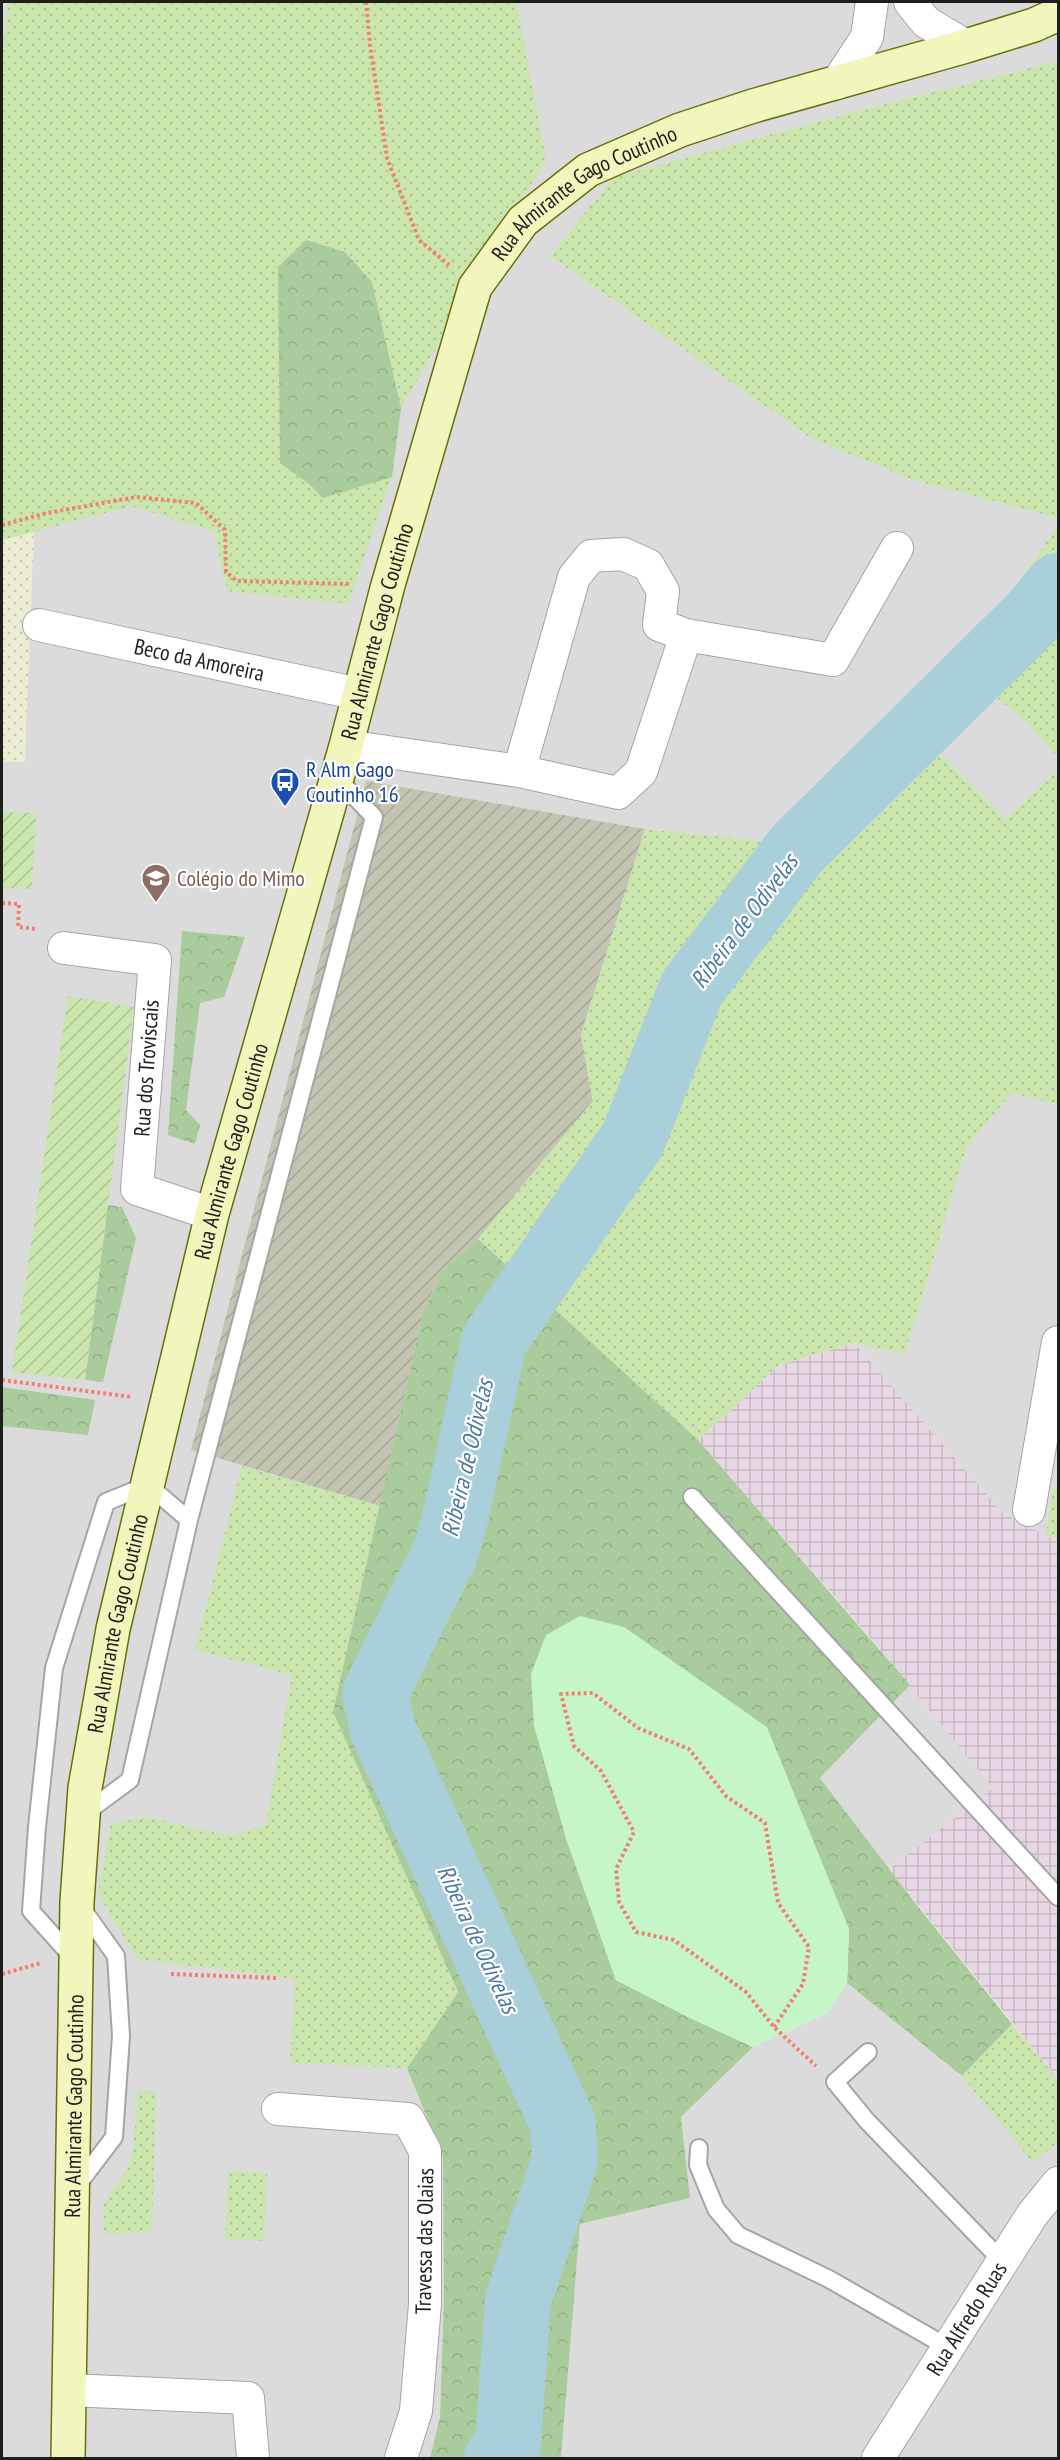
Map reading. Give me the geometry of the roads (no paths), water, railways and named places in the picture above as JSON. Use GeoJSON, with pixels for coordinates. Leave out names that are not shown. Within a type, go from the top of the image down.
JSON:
{"type":"FeatureCollection","features":[{"type":"Feature","properties":{"kind":"main road","name":"Rua Almirante Gago Coutinho"},"geometry":{"type":"LineString","coordinates":[[68,2458],[74,2190],[68,1952],[77,1902],[85,1788],[113,1629],[212,1214],[346,746],[388,585],[475,287],[524,221],[588,170],[680,130],[753,106],[966,46],[1034,25],[1059,14]]}},
{"type":"Feature","properties":{"kind":"street"},"geometry":{"type":"LineString","coordinates":[[837,83],[867,37],[872,2]]}},
{"type":"Feature","properties":{"kind":"street"},"geometry":{"type":"LineString","coordinates":[[910,2],[926,22],[966,46]]}},
{"type":"Feature","properties":{"kind":"street"},"geometry":{"type":"LineString","coordinates":[[519,771],[574,577],[591,556],[623,554],[648,565],[663,591],[659,625],[686,635],[833,660],[897,548]]}},
{"type":"Feature","properties":{"kind":"street","name":"Beco da Amoreira"},"geometry":{"type":"LineString","coordinates":[[39,625],[358,694]]}},
{"type":"Feature","properties":{"kind":"street"},"geometry":{"type":"LineString","coordinates":[[346,746],[519,771],[618,793],[641,772],[686,635]]}},
{"type":"Feature","properties":{"kind":"street","name":"Rua dos Troviscais"},"geometry":{"type":"LineString","coordinates":[[64,948],[155,960],[137,1189],[212,1214]]}},
{"type":"Feature","properties":{"kind":"street"},"geometry":{"type":"LineString","coordinates":[[1029,1510],[1059,1342]]}},
{"type":"Feature","properties":{"kind":"street","name":"Travessa das Olaias"},"geometry":{"type":"LineString","coordinates":[[278,2109],[408,2119],[425,2151],[425,2304],[416,2411],[401,2458]]}},
{"type":"Feature","properties":{"kind":"street","name":"Rua Alfredo Ruas"},"geometry":{"type":"LineString","coordinates":[[878,2458],[1032,2215],[1059,2183]]}},
{"type":"Feature","properties":{"kind":"street"},"geometry":{"type":"LineString","coordinates":[[69,2390],[248,2398],[253,2458]]}},
{"type":"Feature","properties":{"kind":"lane"},"geometry":{"type":"LineString","coordinates":[[84,1814],[130,1780],[189,1520],[374,817],[336,777]]}},
{"type":"Feature","properties":{"kind":"lane"},"geometry":{"type":"LineString","coordinates":[[68,1952],[31,1911],[37,1827],[54,1668],[106,1502],[148,1485],[189,1520]]}},
{"type":"Feature","properties":{"kind":"lane"},"geometry":{"type":"LineString","coordinates":[[692,1497],[1059,1897]]}},
{"type":"Feature","properties":{"kind":"lane"},"geometry":{"type":"LineString","coordinates":[[74,2190],[114,2137],[121,2036],[116,1956],[77,1902]]}},
{"type":"Feature","properties":{"kind":"lane"},"geometry":{"type":"LineString","coordinates":[[868,2052],[835,2082],[867,2121],[1003,2262]]}},
{"type":"Feature","properties":{"kind":"lane"},"geometry":{"type":"LineString","coordinates":[[699,2148],[698,2165],[716,2209],[738,2235],[829,2279],[949,2348]]}},
{"type":"Feature","properties":{"kind":"waterway","name":"Ribeira de Odivelas"},"geometry":{"type":"LineString","coordinates":[[497,2458],[508,2444],[518,2300],[565,2160],[563,2124],[383,1730],[375,1694],[445,1553],[454,1523],[494,1341],[633,1139],[692,988],[796,850],[1034,615],[1058,586]]}},
{"type":"Feature","properties":{"kind":"place","name":"R Alm Gago Coutinho 16"},"geometry":{"type":"Point","coordinates":[285,808]}},
{"type":"Feature","properties":{"kind":"place","name":"Colégio do Mimo"},"geometry":{"type":"Point","coordinates":[156,904]}}]}
